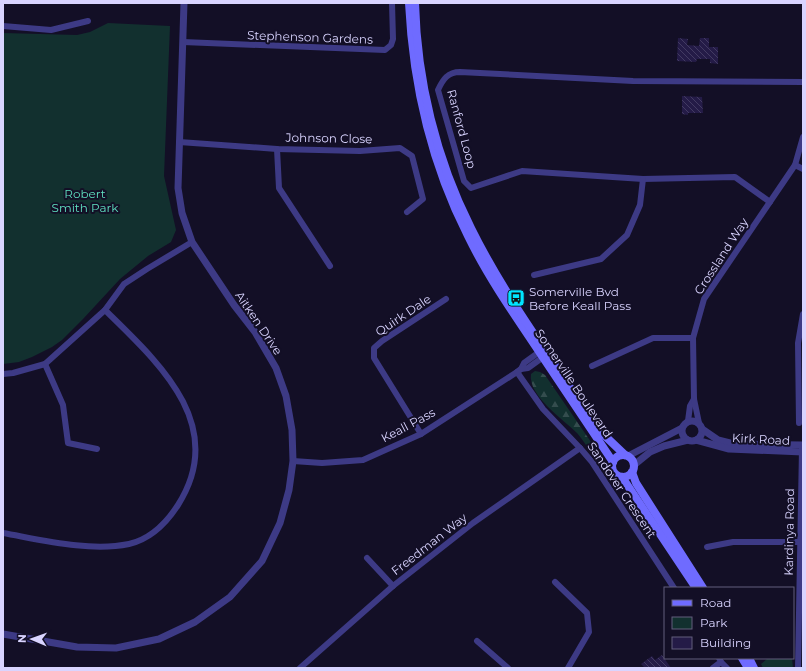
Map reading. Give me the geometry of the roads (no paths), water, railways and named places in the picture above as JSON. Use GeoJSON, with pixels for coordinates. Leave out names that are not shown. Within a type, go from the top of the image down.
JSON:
{"type":"FeatureCollection","features":[{"type":"Feature","properties":{"kind":"main road","name":"Somerville Boulevard"},"geometry":{"type":"LineString","coordinates":[[409,3],[416,78],[422,106],[436,159],[455,208],[482,262],[501,295],[594,423],[604,435],[626,455]]}},
{"type":"Feature","properties":{"kind":"main road","name":"Somerville Boulevard"},"geometry":{"type":"LineString","coordinates":[[415,3],[417,38],[425,92],[430,116],[446,171],[471,228],[496,274],[613,462]]}},
{"type":"Feature","properties":{"kind":"main road"},"geometry":{"type":"LineString","coordinates":[[695,587],[622,477],[614,472],[612,465],[618,456],[626,455],[631,458],[636,483],[703,587]]}},
{"type":"Feature","properties":{"kind":"main road"},"geometry":{"type":"LineString","coordinates":[[622,477],[630,475],[633,469]]}},
{"type":"Feature","properties":{"kind":"main road"},"geometry":{"type":"LineString","coordinates":[[743,659],[748,668]]}},
{"type":"Feature","properties":{"kind":"main road"},"geometry":{"type":"LineString","coordinates":[[750,659],[754,668]]}},
{"type":"Feature","properties":{"kind":"street","name":"Aitken Drive"},"geometry":{"type":"LineString","coordinates":[[3,634],[77,647],[116,648],[158,639],[195,622],[230,597],[262,560],[280,523],[289,490],[293,461],[292,430],[286,396],[276,368],[255,332],[234,305],[192,242],[182,213],[178,188],[184,3]]}},
{"type":"Feature","properties":{"kind":"street","name":"Stephenson Gardens"},"geometry":{"type":"LineString","coordinates":[[183,42],[385,50],[391,45],[393,39],[392,3]]}},
{"type":"Feature","properties":{"kind":"street"},"geometry":{"type":"LineString","coordinates":[[3,26],[52,30],[88,21]]}},
{"type":"Feature","properties":{"kind":"street","name":"Ranford Loop"},"geometry":{"type":"LineString","coordinates":[[770,202],[735,177],[643,180],[522,171],[472,188],[464,181],[438,90],[442,79],[452,72],[633,81],[803,82]]}},
{"type":"Feature","properties":{"kind":"street","name":"Crossland Way"},"geometry":{"type":"LineString","coordinates":[[700,426],[694,399],[693,338],[704,299],[795,165],[803,136]]}},
{"type":"Feature","properties":{"kind":"street","name":"Johnson Close"},"geometry":{"type":"LineString","coordinates":[[180,142],[277,149],[360,151],[400,148],[412,156],[423,199],[407,212]]}},
{"type":"Feature","properties":{"kind":"street"},"geometry":{"type":"LineString","coordinates":[[277,149],[279,188],[330,266]]}},
{"type":"Feature","properties":{"kind":"street"},"geometry":{"type":"LineString","coordinates":[[795,165],[803,169]]}},
{"type":"Feature","properties":{"kind":"street"},"geometry":{"type":"LineString","coordinates":[[534,275],[601,259],[627,236],[640,205],[643,180]]}},
{"type":"Feature","properties":{"kind":"street"},"geometry":{"type":"LineString","coordinates":[[3,374],[13,373],[46,364],[105,310],[124,284],[192,242]]}},
{"type":"Feature","properties":{"kind":"street","name":"Quirk Dale"},"geometry":{"type":"LineString","coordinates":[[421,434],[374,358],[374,348],[382,341],[446,299]]}},
{"type":"Feature","properties":{"kind":"street"},"geometry":{"type":"LineString","coordinates":[[3,533],[53,542],[104,547],[131,543],[152,534],[170,517],[183,498],[193,473],[196,448],[194,428],[186,405],[169,379],[149,354],[105,310]]}},
{"type":"Feature","properties":{"kind":"street"},"geometry":{"type":"LineString","coordinates":[[799,423],[798,343],[803,314]]}},
{"type":"Feature","properties":{"kind":"street"},"geometry":{"type":"LineString","coordinates":[[592,366],[653,338],[693,338]]}},
{"type":"Feature","properties":{"kind":"street","name":"Keall Pass"},"geometry":{"type":"LineString","coordinates":[[293,461],[322,463],[363,460],[421,434],[519,371],[528,368],[544,353]]}},
{"type":"Feature","properties":{"kind":"street"},"geometry":{"type":"LineString","coordinates":[[46,364],[63,405],[68,443],[97,449]]}},
{"type":"Feature","properties":{"kind":"street","name":"Sandover Crescent"},"geometry":{"type":"LineString","coordinates":[[519,371],[543,409],[592,462],[673,587]]}},
{"type":"Feature","properties":{"kind":"street","name":"Crossland Way"},"geometry":{"type":"LineString","coordinates":[[688,421],[690,406],[694,399]]}},
{"type":"Feature","properties":{"kind":"street"},"geometry":{"type":"LineString","coordinates":[[626,455],[682,428],[688,421],[694,421],[700,426],[701,436],[696,440],[688,440],[664,446],[650,452],[633,469]]}},
{"type":"Feature","properties":{"kind":"street","name":"Kirk Road"},"geometry":{"type":"LineString","coordinates":[[700,426],[718,440],[734,444],[803,448]]}},
{"type":"Feature","properties":{"kind":"street"},"geometry":{"type":"LineString","coordinates":[[682,428],[682,434],[688,440]]}},
{"type":"Feature","properties":{"kind":"street","name":"Kirk Road"},"geometry":{"type":"LineString","coordinates":[[696,440],[728,449],[803,448]]}},
{"type":"Feature","properties":{"kind":"street","name":"Freedman Way"},"geometry":{"type":"LineString","coordinates":[[300,668],[393,586],[473,523],[580,448]]}},
{"type":"Feature","properties":{"kind":"street","name":"Kardinya Road"},"geometry":{"type":"LineString","coordinates":[[798,668],[803,448]]}},
{"type":"Feature","properties":{"kind":"street"},"geometry":{"type":"LineString","coordinates":[[707,547],[733,542],[800,542]]}},
{"type":"Feature","properties":{"kind":"street"},"geometry":{"type":"LineString","coordinates":[[367,558],[393,586]]}},
{"type":"Feature","properties":{"kind":"street"},"geometry":{"type":"LineString","coordinates":[[555,582],[587,613],[590,632],[568,668]]}},
{"type":"Feature","properties":{"kind":"street"},"geometry":{"type":"LineString","coordinates":[[477,641],[508,668]]}},
{"type":"Feature","properties":{"kind":"street"},"geometry":{"type":"LineString","coordinates":[[713,668],[720,660],[727,668]]}},
{"type":"Feature","properties":{"kind":"place","name":"Somerville Bvd Before Keall Pass"},"geometry":{"type":"Point","coordinates":[516,298]}},
{"type":"Feature","properties":{"kind":"park label","name":"Robert Smith Park"},"geometry":{"type":"Point","coordinates":[85,200]}}]}
